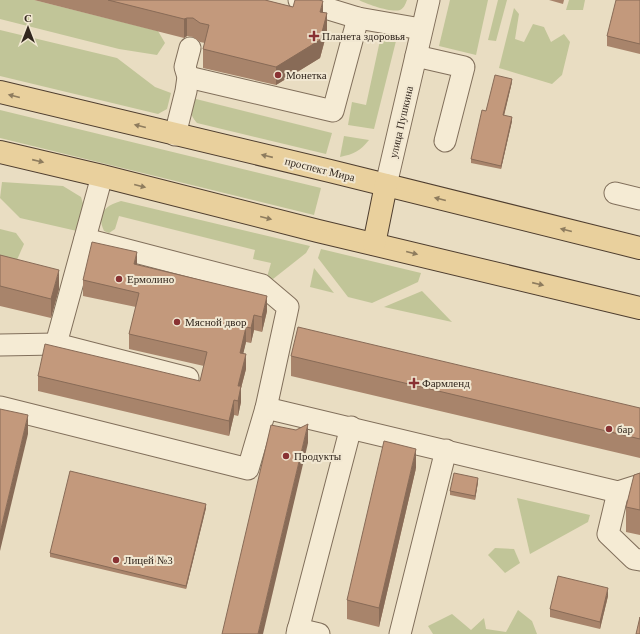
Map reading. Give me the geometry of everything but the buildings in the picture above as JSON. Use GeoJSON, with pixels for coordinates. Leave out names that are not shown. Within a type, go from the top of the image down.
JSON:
{"type":"FeatureCollection","features":[{"type":"Feature","properties":{"kind":"main road","name":"проспект Мира"},"geometry":{"type":"LineString","coordinates":[[0,92],[640,248]]}},
{"type":"Feature","properties":{"kind":"main road"},"geometry":{"type":"LineString","coordinates":[[0,152],[640,308]]}},
{"type":"Feature","properties":{"kind":"main road","name":"улица Пушкина"},"geometry":{"type":"LineString","coordinates":[[374,244],[386,185]]}},
{"type":"Feature","properties":{"kind":"street"},"geometry":{"type":"LineString","coordinates":[[299,0],[358,18],[421,29]]}},
{"type":"Feature","properties":{"kind":"street","name":"улица Пушкина"},"geometry":{"type":"LineString","coordinates":[[386,185],[421,29],[429,0]]}},
{"type":"Feature","properties":{"kind":"street"},"geometry":{"type":"LineString","coordinates":[[188,77],[333,111],[358,18]]}},
{"type":"Feature","properties":{"kind":"street"},"geometry":{"type":"LineString","coordinates":[[175,134],[188,77],[185,67],[190,48]]}},
{"type":"Feature","properties":{"kind":"street"},"geometry":{"type":"LineString","coordinates":[[416,56],[464,67],[445,141]]}},
{"type":"Feature","properties":{"kind":"street"},"geometry":{"type":"LineString","coordinates":[[56,344],[102,176]]}},
{"type":"Feature","properties":{"kind":"street"},"geometry":{"type":"LineString","coordinates":[[615,193],[640,199]]}},
{"type":"Feature","properties":{"kind":"street"},"geometry":{"type":"LineString","coordinates":[[0,407],[248,469],[266,408],[288,307],[262,285],[85,239]]}},
{"type":"Feature","properties":{"kind":"street"},"geometry":{"type":"LineString","coordinates":[[0,345],[56,344],[188,378]]}},
{"type":"Feature","properties":{"kind":"street"},"geometry":{"type":"LineString","coordinates":[[266,408],[351,427],[618,492],[640,485]]}},
{"type":"Feature","properties":{"kind":"street"},"geometry":{"type":"LineString","coordinates":[[319,634],[298,632],[351,427]]}},
{"type":"Feature","properties":{"kind":"street"},"geometry":{"type":"LineString","coordinates":[[400,634],[446,450]]}},
{"type":"Feature","properties":{"kind":"street"},"geometry":{"type":"LineString","coordinates":[[618,492],[608,534],[634,559],[640,560]]}},
{"type":"Feature","properties":{"kind":"green space"},"geometry":{"type":"Polygon","coordinates":[[[0,0],[34,0],[158,31],[165,43],[157,55],[119,49],[0,19],[0,0]]]}},
{"type":"Feature","properties":{"kind":"green space"},"geometry":{"type":"Polygon","coordinates":[[[359,0],[407,0],[405,5],[400,10],[396,11],[379,8],[359,0]]]}},
{"type":"Feature","properties":{"kind":"green space"},"geometry":{"type":"Polygon","coordinates":[[[450,0],[488,0],[476,55],[439,46],[450,0]]]}},
{"type":"Feature","properties":{"kind":"green space"},"geometry":{"type":"Polygon","coordinates":[[[498,0],[507,0],[496,41],[488,40],[498,0]]]}},
{"type":"Feature","properties":{"kind":"green space"},"geometry":{"type":"Polygon","coordinates":[[[569,0],[585,0],[583,10],[566,10],[569,0]]]}},
{"type":"Feature","properties":{"kind":"green space"},"geometry":{"type":"Polygon","coordinates":[[[514,8],[519,14],[515,39],[524,42],[533,24],[544,27],[551,42],[564,34],[570,42],[562,75],[552,84],[499,68],[514,8]]]}},
{"type":"Feature","properties":{"kind":"green space"},"geometry":{"type":"Polygon","coordinates":[[[384,22],[398,33],[374,129],[348,125],[352,102],[366,105],[384,22]]]}},
{"type":"Feature","properties":{"kind":"green space"},"geometry":{"type":"Polygon","coordinates":[[[0,30],[117,58],[155,87],[171,93],[167,109],[158,114],[0,76],[0,30]]]}},
{"type":"Feature","properties":{"kind":"green space"},"geometry":{"type":"Polygon","coordinates":[[[192,98],[332,133],[326,154],[197,123],[191,111],[192,98]]]}},
{"type":"Feature","properties":{"kind":"green space"},"geometry":{"type":"Polygon","coordinates":[[[0,110],[321,188],[314,215],[0,138],[0,110]]]}},
{"type":"Feature","properties":{"kind":"green space"},"geometry":{"type":"Polygon","coordinates":[[[344,136],[369,140],[356,152],[340,157],[344,136]]]}},
{"type":"Feature","properties":{"kind":"green space"},"geometry":{"type":"Polygon","coordinates":[[[2,182],[63,186],[81,197],[84,207],[77,231],[20,218],[0,198],[2,182]]]}},
{"type":"Feature","properties":{"kind":"green space"},"geometry":{"type":"Polygon","coordinates":[[[121,201],[310,246],[306,253],[273,279],[267,277],[271,263],[253,259],[255,250],[119,216],[115,229],[109,233],[104,231],[101,219],[104,211],[110,205],[121,201]]]}},
{"type":"Feature","properties":{"kind":"green space"},"geometry":{"type":"Polygon","coordinates":[[[0,229],[16,233],[24,244],[16,262],[0,264],[0,229]]]}},
{"type":"Feature","properties":{"kind":"green space"},"geometry":{"type":"Polygon","coordinates":[[[321,249],[421,273],[418,282],[372,303],[348,297],[318,258],[321,249]]]}},
{"type":"Feature","properties":{"kind":"green space"},"geometry":{"type":"Polygon","coordinates":[[[314,268],[334,293],[310,287],[314,268]]]}},
{"type":"Feature","properties":{"kind":"green space"},"geometry":{"type":"Polygon","coordinates":[[[422,291],[452,322],[384,307],[422,291]]]}},
{"type":"Feature","properties":{"kind":"green space"},"geometry":{"type":"Polygon","coordinates":[[[517,498],[590,515],[588,522],[530,554],[517,498]]]}},
{"type":"Feature","properties":{"kind":"green space"},"geometry":{"type":"Polygon","coordinates":[[[495,548],[514,549],[520,563],[505,573],[488,555],[495,548]]]}},
{"type":"Feature","properties":{"kind":"green space"},"geometry":{"type":"Polygon","coordinates":[[[518,610],[532,621],[537,634],[433,634],[428,626],[452,614],[471,630],[484,618],[486,629],[506,632],[518,610]]]}},
{"type":"Feature","properties":{"kind":"place","name":"Планета здоровья"},"geometry":{"type":"Point","coordinates":[314,36]}},
{"type":"Feature","properties":{"kind":"place","name":"Монетка"},"geometry":{"type":"Point","coordinates":[278,75]}},
{"type":"Feature","properties":{"kind":"place","name":"Ермолино"},"geometry":{"type":"Point","coordinates":[119,279]}},
{"type":"Feature","properties":{"kind":"place","name":"Мясной двор"},"geometry":{"type":"Point","coordinates":[177,322]}},
{"type":"Feature","properties":{"kind":"place","name":"Фармленд"},"geometry":{"type":"Point","coordinates":[414,383]}},
{"type":"Feature","properties":{"kind":"place","name":"бар"},"geometry":{"type":"Point","coordinates":[609,429]}},
{"type":"Feature","properties":{"kind":"place","name":"Продукты"},"geometry":{"type":"Point","coordinates":[286,456]}},
{"type":"Feature","properties":{"kind":"place","name":"Лицей №3"},"geometry":{"type":"Point","coordinates":[116,560]}}]}
